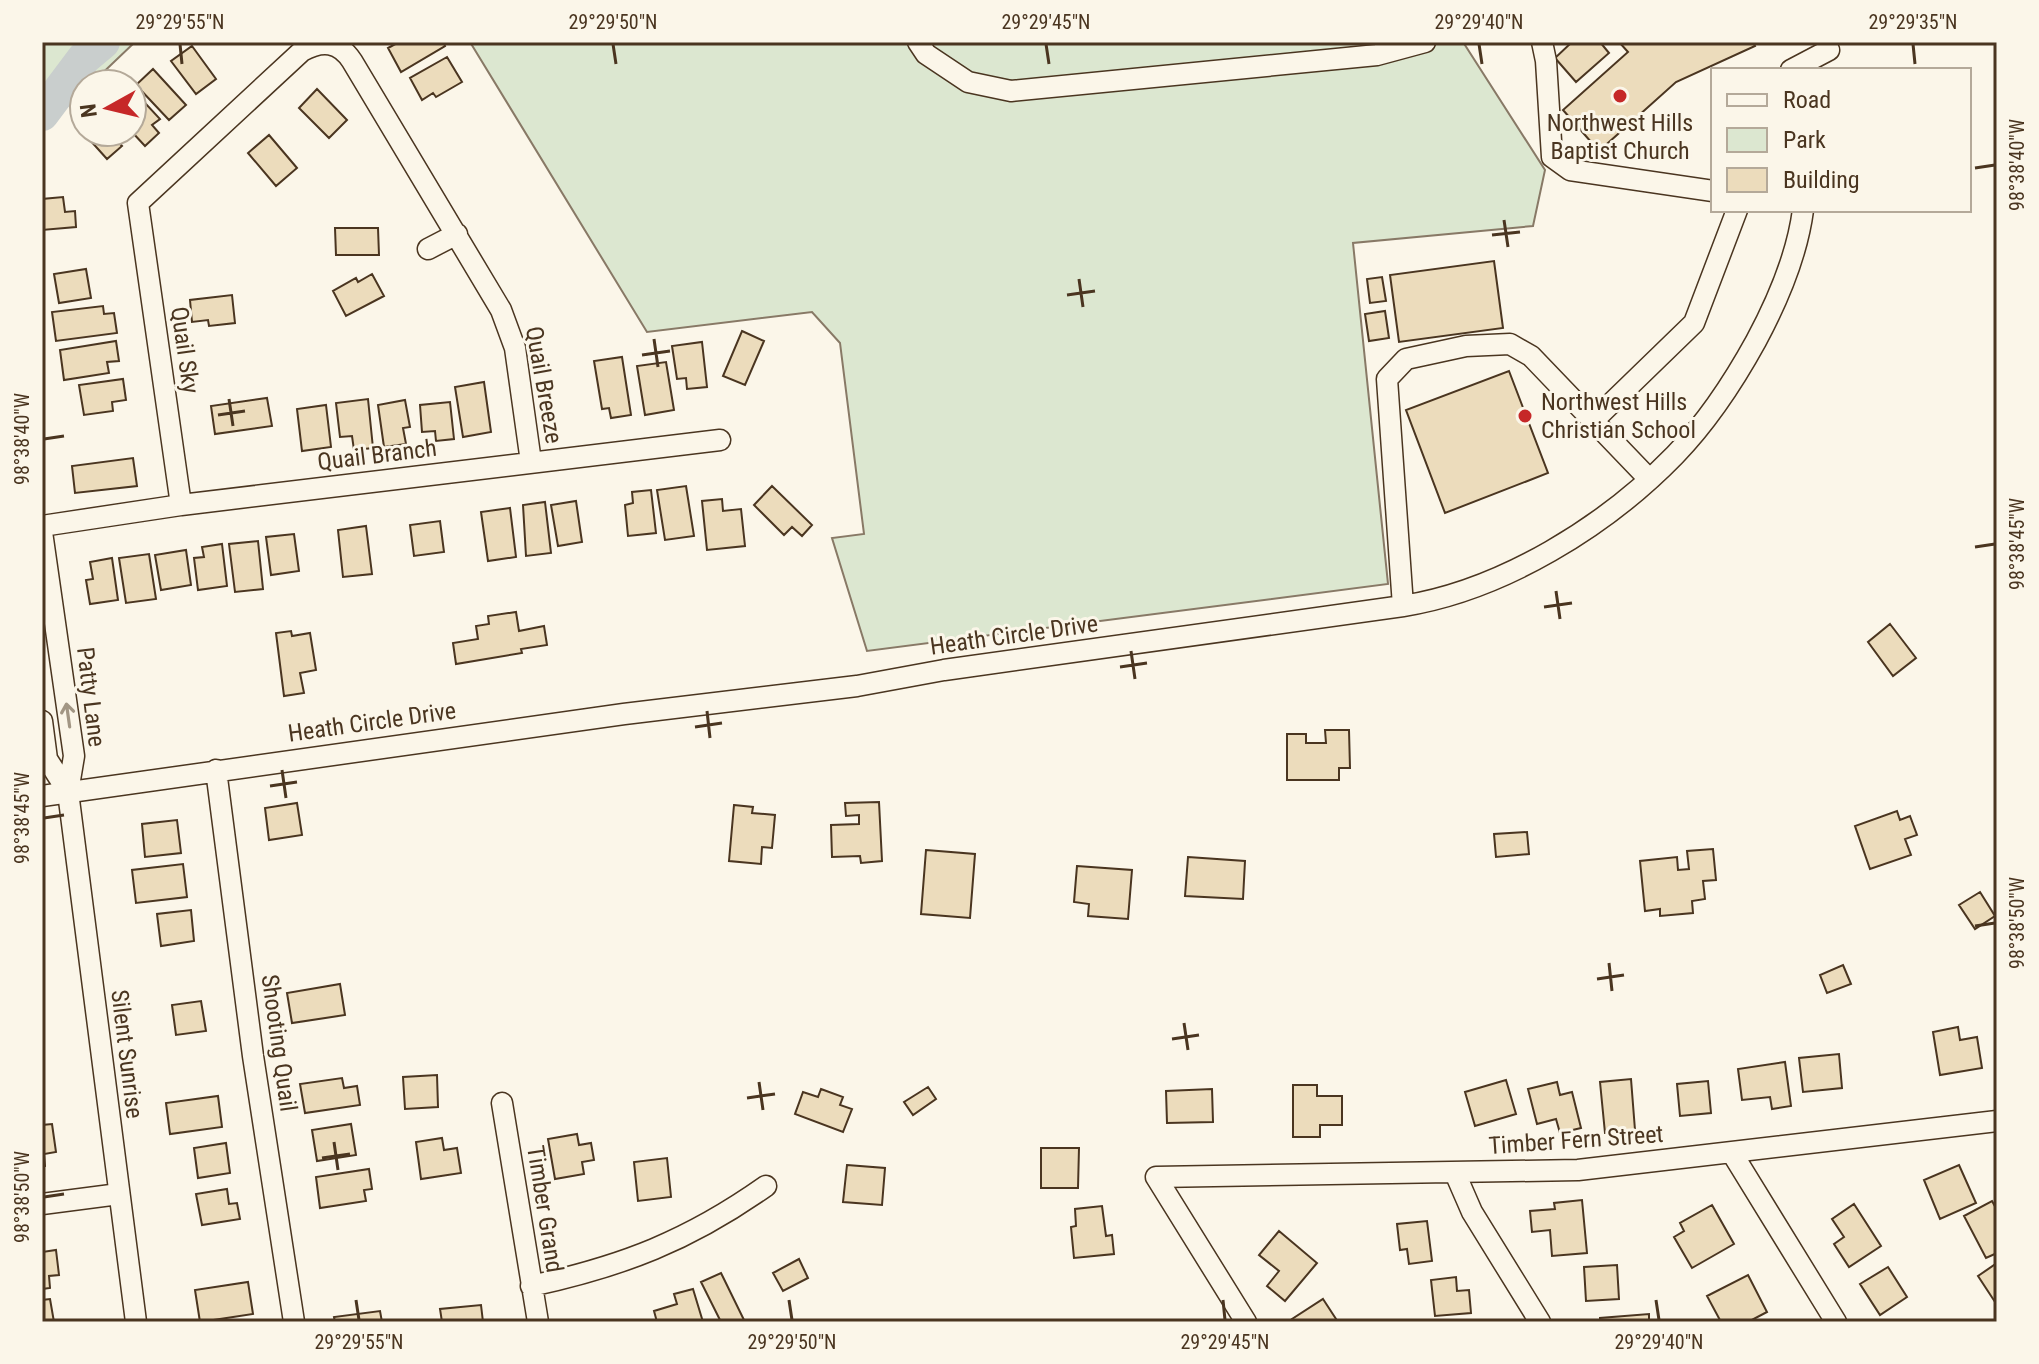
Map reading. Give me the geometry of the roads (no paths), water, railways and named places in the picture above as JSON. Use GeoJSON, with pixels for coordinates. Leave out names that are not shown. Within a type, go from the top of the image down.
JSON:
{"type":"FeatureCollection","features":[{"type":"Feature","properties":{"kind":"street","name":"Quail Sky"},"geometry":{"type":"LineString","coordinates":[[181,505],[138,203],[302,51],[325,42]]}},
{"type":"Feature","properties":{"kind":"street","name":"Quail Breeze"},"geometry":{"type":"LineString","coordinates":[[325,42],[338,47],[352,61],[492,292],[509,329],[519,369],[531,462]]}},
{"type":"Feature","properties":{"kind":"street"},"geometry":{"type":"LineString","coordinates":[[918,42],[926,54],[968,82],[1011,91],[1377,55],[1425,42]]}},
{"type":"Feature","properties":{"kind":"street"},"geometry":{"type":"LineString","coordinates":[[1542,42],[1552,157],[1570,170],[1711,191]]}},
{"type":"Feature","properties":{"kind":"street"},"geometry":{"type":"LineString","coordinates":[[1796,68],[1829,54]]}},
{"type":"Feature","properties":{"kind":"street"},"geometry":{"type":"LineString","coordinates":[[1593,421],[1694,323],[1736,212]]}},
{"type":"Feature","properties":{"kind":"street","name":"Heath Circle Drive"},"geometry":{"type":"LineString","coordinates":[[42,796],[624,714],[857,686],[944,670],[1403,606],[1466,588],[1523,567],[1587,529],[1676,454],[1708,416],[1745,361],[1777,301],[1801,227],[1802,212]]}},
{"type":"Feature","properties":{"kind":"street"},"geometry":{"type":"LineString","coordinates":[[428,249],[457,234]]}},
{"type":"Feature","properties":{"kind":"street"},"geometry":{"type":"LineString","coordinates":[[1403,606],[1387,379],[1406,359],[1466,346],[1510,344],[1531,356],[1649,479]]}},
{"type":"Feature","properties":{"kind":"street","name":"Quail Branch"},"geometry":{"type":"LineString","coordinates":[[42,529],[181,505],[720,440]]}},
{"type":"Feature","properties":{"kind":"street","name":"Patty Lane"},"geometry":{"type":"LineString","coordinates":[[42,529],[74,756],[68,792]]}},
{"type":"Feature","properties":{"kind":"street","name":"Patty Lane"},"geometry":{"type":"LineString","coordinates":[[42,721],[47,759],[68,792]]}},
{"type":"Feature","properties":{"kind":"street","name":"Shooting Quail"},"geometry":{"type":"LineString","coordinates":[[216,770],[253,1056],[294,1322]]}},
{"type":"Feature","properties":{"kind":"street","name":"Silent Sunrise"},"geometry":{"type":"LineString","coordinates":[[68,792],[136,1322]]}},
{"type":"Feature","properties":{"kind":"street","name":"Timber Grand"},"geometry":{"type":"LineString","coordinates":[[502,1103],[538,1322]]}},
{"type":"Feature","properties":{"kind":"street","name":"Timber Fern Street"},"geometry":{"type":"LineString","coordinates":[[1246,1322],[1156,1177],[1578,1170],[1997,1121]]}},
{"type":"Feature","properties":{"kind":"street"},"geometry":{"type":"LineString","coordinates":[[1732,1153],[1836,1322]]}},
{"type":"Feature","properties":{"kind":"street"},"geometry":{"type":"LineString","coordinates":[[1455,1173],[1472,1212],[1540,1322]]}},
{"type":"Feature","properties":{"kind":"street"},"geometry":{"type":"LineString","coordinates":[[531,1286],[628,1261],[692,1233],[766,1186]]}},
{"type":"Feature","properties":{"kind":"street"},"geometry":{"type":"LineString","coordinates":[[42,1204],[119,1194]]}},
{"type":"Feature","properties":{"kind":"waterway"},"geometry":{"type":"LineString","coordinates":[[42,114],[84,58],[103,42]]}},
{"type":"Feature","properties":{"kind":"place","name":"Northwest Hills Baptist Church"},"geometry":{"type":"Point","coordinates":[1620,96]}},
{"type":"Feature","properties":{"kind":"place","name":"Northwest Hills Christian School"},"geometry":{"type":"Point","coordinates":[1525,416]}}]}
